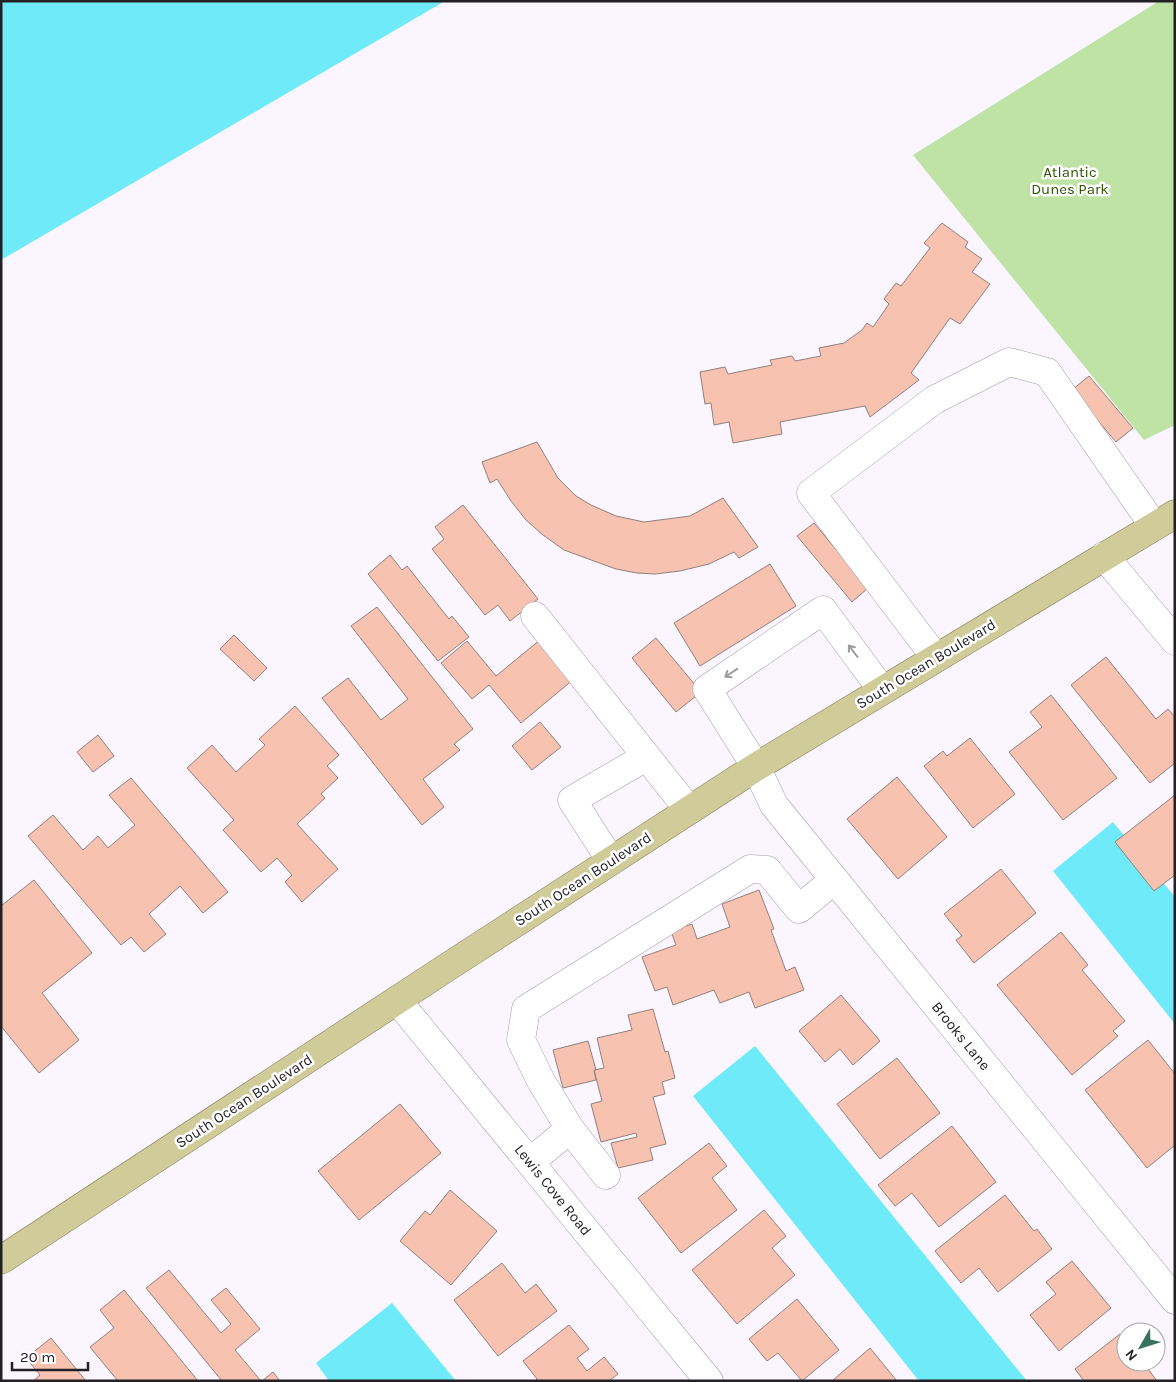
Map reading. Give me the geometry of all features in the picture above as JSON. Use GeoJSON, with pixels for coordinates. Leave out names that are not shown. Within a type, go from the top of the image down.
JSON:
{"type":"FeatureCollection","features":[{"type":"Feature","properties":{"kind":"main road","name":"South Ocean Boulevard"},"geometry":{"type":"LineString","coordinates":[[1,1260],[756,767],[1164,520]]}},
{"type":"Feature","properties":{"kind":"street"},"geometry":{"type":"LineString","coordinates":[[936,658],[811,493],[934,400],[1009,362],[1047,372],[1164,520]]}},
{"type":"Feature","properties":{"kind":"street"},"geometry":{"type":"LineString","coordinates":[[1104,556],[1175,641]]}},
{"type":"Feature","properties":{"kind":"street","name":"Brooks Lane"},"geometry":{"type":"LineString","coordinates":[[882,690],[822,610],[707,689],[756,767],[774,805],[1175,1300]]}},
{"type":"Feature","properties":{"kind":"street"},"geometry":{"type":"LineString","coordinates":[[535,616],[689,810]]}},
{"type":"Feature","properties":{"kind":"street"},"geometry":{"type":"LineString","coordinates":[[612,861],[572,800],[646,757]]}},
{"type":"Feature","properties":{"kind":"street"},"geometry":{"type":"LineString","coordinates":[[606,1175],[570,1129],[540,1081],[521,1040],[526,1009],[750,869],[768,870],[799,909],[834,880]]}},
{"type":"Feature","properties":{"kind":"street","name":"Lewis Cove Road"},"geometry":{"type":"LineString","coordinates":[[397,1000],[709,1381]]}},
{"type":"Feature","properties":{"kind":"street"},"geometry":{"type":"LineString","coordinates":[[530,1162],[570,1129]]}},
{"type":"Feature","properties":{"kind":"green space","name":"Atlantic Dunes Park"},"geometry":{"type":"Polygon","coordinates":[[[1159,1],[1175,1],[1175,425],[1144,440],[913,155],[1159,1]]]}},
{"type":"Feature","properties":{"kind":"water"},"geometry":{"type":"Polygon","coordinates":[[[1,1],[445,1],[1,260],[1,1]]]}},
{"type":"Feature","properties":{"kind":"water"},"geometry":{"type":"Polygon","coordinates":[[[1113,822],[1175,897],[1175,1024],[1053,871],[1113,822]]]}},
{"type":"Feature","properties":{"kind":"water"},"geometry":{"type":"Polygon","coordinates":[[[755,1046],[1027,1381],[919,1381],[693,1096],[755,1046]]]}},
{"type":"Feature","properties":{"kind":"water"},"geometry":{"type":"Polygon","coordinates":[[[392,1303],[456,1381],[329,1381],[316,1363],[392,1303]]]}},
{"type":"Feature","properties":{"kind":"building"},"geometry":{"type":"Polygon","coordinates":[[[942,223],[968,242],[965,247],[982,259],[972,272],[990,284],[960,324],[950,318],[911,373],[919,380],[870,417],[865,406],[780,422],[782,434],[733,443],[729,422],[714,425],[711,403],[705,404],[700,372],[725,367],[728,374],[772,365],[770,360],[792,356],[795,361],[821,356],[819,348],[844,343],[862,330],[867,323],[873,327],[889,304],[884,299],[896,283],[901,286],[930,248],[924,243],[942,223]]]}},
{"type":"Feature","properties":{"kind":"building"},"geometry":{"type":"Polygon","coordinates":[[[1089,376],[1133,428],[1116,442],[1072,390],[1089,376]]]}},
{"type":"Feature","properties":{"kind":"building"},"geometry":{"type":"Polygon","coordinates":[[[537,442],[558,478],[576,496],[591,505],[616,516],[644,522],[690,516],[723,498],[758,547],[739,558],[734,552],[709,564],[680,571],[655,574],[616,569],[564,550],[526,520],[497,479],[490,483],[482,462],[537,442]]]}},
{"type":"Feature","properties":{"kind":"building"},"geometry":{"type":"Polygon","coordinates":[[[463,505],[538,599],[510,621],[498,605],[485,615],[432,549],[444,539],[435,527],[463,505]]]}},
{"type":"Feature","properties":{"kind":"building"},"geometry":{"type":"Polygon","coordinates":[[[814,523],[868,588],[852,602],[797,536],[814,523]]]}},
{"type":"Feature","properties":{"kind":"building"},"geometry":{"type":"Polygon","coordinates":[[[390,555],[402,570],[407,566],[449,619],[452,616],[469,637],[438,661],[368,574],[390,555]]]}},
{"type":"Feature","properties":{"kind":"building"},"geometry":{"type":"Polygon","coordinates":[[[770,564],[796,606],[700,666],[674,623],[770,564]]]}},
{"type":"Feature","properties":{"kind":"building"},"geometry":{"type":"Polygon","coordinates":[[[377,607],[473,729],[454,744],[460,750],[423,779],[444,807],[422,825],[322,698],[348,678],[381,720],[408,699],[351,626],[377,607]]]}},
{"type":"Feature","properties":{"kind":"building"},"geometry":{"type":"Polygon","coordinates":[[[234,635],[267,668],[254,681],[220,649],[234,635]]]}},
{"type":"Feature","properties":{"kind":"building"},"geometry":{"type":"Polygon","coordinates":[[[656,638],[701,692],[676,712],[632,658],[656,638]]]}},
{"type":"Feature","properties":{"kind":"building"},"geometry":{"type":"Polygon","coordinates":[[[541,639],[574,679],[521,723],[489,685],[472,699],[441,663],[467,641],[496,676],[541,639]]]}},
{"type":"Feature","properties":{"kind":"building"},"geometry":{"type":"Polygon","coordinates":[[[1106,657],[1156,719],[1168,709],[1175,717],[1175,763],[1150,783],[1071,685],[1106,657]]]}},
{"type":"Feature","properties":{"kind":"building"},"geometry":{"type":"Polygon","coordinates":[[[1051,695],[1117,778],[1063,820],[1009,752],[1042,727],[1030,712],[1051,695]]]}},
{"type":"Feature","properties":{"kind":"building"},"geometry":{"type":"Polygon","coordinates":[[[295,706],[339,755],[327,766],[338,778],[321,794],[325,798],[297,824],[338,869],[302,902],[285,882],[292,875],[277,858],[261,872],[223,830],[234,820],[187,768],[212,745],[236,772],[265,745],[259,739],[295,706]]]}},
{"type":"Feature","properties":{"kind":"building"},"geometry":{"type":"Polygon","coordinates":[[[540,722],[561,747],[532,770],[512,746],[540,722]]]}},
{"type":"Feature","properties":{"kind":"building"},"geometry":{"type":"Polygon","coordinates":[[[98,735],[114,756],[93,772],[77,752],[98,735]]]}},
{"type":"Feature","properties":{"kind":"building"},"geometry":{"type":"Polygon","coordinates":[[[970,738],[1015,794],[973,828],[924,766],[943,751],[947,756],[970,738]]]}},
{"type":"Feature","properties":{"kind":"building"},"geometry":{"type":"Polygon","coordinates":[[[897,777],[947,837],[898,879],[847,819],[897,777]]]}},
{"type":"Feature","properties":{"kind":"building"},"geometry":{"type":"Polygon","coordinates":[[[131,778],[228,892],[203,913],[180,886],[149,914],[166,934],[144,952],[131,937],[121,945],[28,836],[53,815],[83,850],[98,836],[108,848],[135,825],[109,795],[131,778]]]}},
{"type":"Feature","properties":{"kind":"building"},"geometry":{"type":"Polygon","coordinates":[[[1175,795],[1175,875],[1154,891],[1115,842],[1175,795]]]}},
{"type":"Feature","properties":{"kind":"building"},"geometry":{"type":"Polygon","coordinates":[[[1001,869],[1036,913],[974,963],[956,940],[962,936],[944,914],[1001,869]]]}},
{"type":"Feature","properties":{"kind":"building"},"geometry":{"type":"Polygon","coordinates":[[[34,880],[92,953],[42,993],[79,1040],[39,1073],[1,1026],[1,906],[34,880]]]}},
{"type":"Feature","properties":{"kind":"building"},"geometry":{"type":"Polygon","coordinates":[[[759,890],[774,929],[771,930],[786,971],[795,967],[804,990],[755,1008],[749,992],[720,1003],[714,990],[673,1005],[667,987],[655,991],[642,957],[676,945],[671,931],[692,924],[697,939],[730,927],[722,904],[759,890]]]}},
{"type":"Feature","properties":{"kind":"building"},"geometry":{"type":"Polygon","coordinates":[[[1061,932],[1088,965],[1082,970],[1125,1021],[1113,1031],[1118,1036],[1072,1075],[997,985],[1061,932]]]}},
{"type":"Feature","properties":{"kind":"building"},"geometry":{"type":"Polygon","coordinates":[[[841,995],[880,1041],[853,1065],[840,1049],[825,1062],[799,1031],[841,995]]]}},
{"type":"Feature","properties":{"kind":"building"},"geometry":{"type":"Polygon","coordinates":[[[653,1009],[665,1052],[668,1051],[675,1078],[662,1082],[665,1094],[653,1097],[666,1144],[650,1148],[653,1160],[618,1168],[611,1143],[637,1137],[636,1133],[601,1142],[591,1104],[602,1101],[594,1070],[604,1068],[597,1038],[632,1030],[628,1015],[653,1009]]]}},
{"type":"Feature","properties":{"kind":"building"},"geometry":{"type":"Polygon","coordinates":[[[1148,1040],[1175,1074],[1175,1145],[1147,1168],[1085,1090],[1148,1040]]]}},
{"type":"Feature","properties":{"kind":"building"},"geometry":{"type":"Polygon","coordinates":[[[588,1041],[596,1070],[594,1070],[596,1080],[563,1088],[553,1050],[588,1041]]]}},
{"type":"Feature","properties":{"kind":"building"},"geometry":{"type":"Polygon","coordinates":[[[897,1058],[940,1113],[880,1159],[837,1104],[897,1058]]]}},
{"type":"Feature","properties":{"kind":"building"},"geometry":{"type":"Polygon","coordinates":[[[400,1104],[441,1153],[359,1220],[318,1171],[400,1104]]]}},
{"type":"Feature","properties":{"kind":"building"},"geometry":{"type":"Polygon","coordinates":[[[952,1126],[996,1182],[939,1227],[912,1193],[895,1206],[878,1185],[952,1126]]]}},
{"type":"Feature","properties":{"kind":"building"},"geometry":{"type":"Polygon","coordinates":[[[709,1143],[727,1166],[712,1178],[737,1210],[681,1253],[638,1198],[709,1143]]]}},
{"type":"Feature","properties":{"kind":"building"},"geometry":{"type":"Polygon","coordinates":[[[450,1190],[497,1231],[451,1285],[400,1241],[425,1211],[430,1215],[450,1190]]]}},
{"type":"Feature","properties":{"kind":"building"},"geometry":{"type":"Polygon","coordinates":[[[1005,1195],[1034,1231],[1037,1229],[1052,1249],[998,1292],[979,1268],[961,1283],[935,1251],[1005,1195]]]}},
{"type":"Feature","properties":{"kind":"building"},"geometry":{"type":"Polygon","coordinates":[[[764,1210],[786,1236],[772,1248],[795,1275],[737,1324],[692,1270],[764,1210]]]}},
{"type":"Feature","properties":{"kind":"building"},"geometry":{"type":"Polygon","coordinates":[[[1072,1261],[1111,1308],[1059,1351],[1030,1315],[1056,1294],[1046,1282],[1072,1261]]]}},
{"type":"Feature","properties":{"kind":"building"},"geometry":{"type":"Polygon","coordinates":[[[502,1263],[525,1293],[536,1284],[557,1311],[498,1356],[454,1300],[502,1263]]]}},
{"type":"Feature","properties":{"kind":"building"},"geometry":{"type":"Polygon","coordinates":[[[169,1270],[221,1333],[231,1324],[211,1300],[226,1288],[260,1329],[235,1350],[261,1381],[222,1381],[146,1288],[169,1270]]]}},
{"type":"Feature","properties":{"kind":"building"},"geometry":{"type":"Polygon","coordinates":[[[124,1290],[198,1381],[118,1381],[90,1347],[114,1328],[100,1310],[124,1290]]]}},
{"type":"Feature","properties":{"kind":"building"},"geometry":{"type":"Polygon","coordinates":[[[797,1299],[839,1350],[802,1381],[778,1353],[767,1361],[749,1339],[797,1299]]]}},
{"type":"Feature","properties":{"kind":"building"},"geometry":{"type":"Polygon","coordinates":[[[569,1325],[589,1349],[577,1358],[587,1371],[604,1357],[618,1374],[609,1381],[535,1381],[537,1379],[523,1361],[569,1325]]]}},
{"type":"Feature","properties":{"kind":"building"},"geometry":{"type":"Polygon","coordinates":[[[1116,1337],[1116,1372],[1150,1372],[1157,1381],[1084,1381],[1075,1369],[1116,1337]]]}},
{"type":"Feature","properties":{"kind":"building"},"geometry":{"type":"Polygon","coordinates":[[[51,1338],[86,1381],[33,1381],[40,1375],[26,1358],[51,1338]]]}},
{"type":"Feature","properties":{"kind":"building"},"geometry":{"type":"Polygon","coordinates":[[[870,1348],[897,1381],[832,1381],[870,1348]]]}},
{"type":"Feature","properties":{"kind":"building"},"geometry":{"type":"Polygon","coordinates":[[[273,1372],[280,1381],[262,1381],[273,1372]]]}}]}
